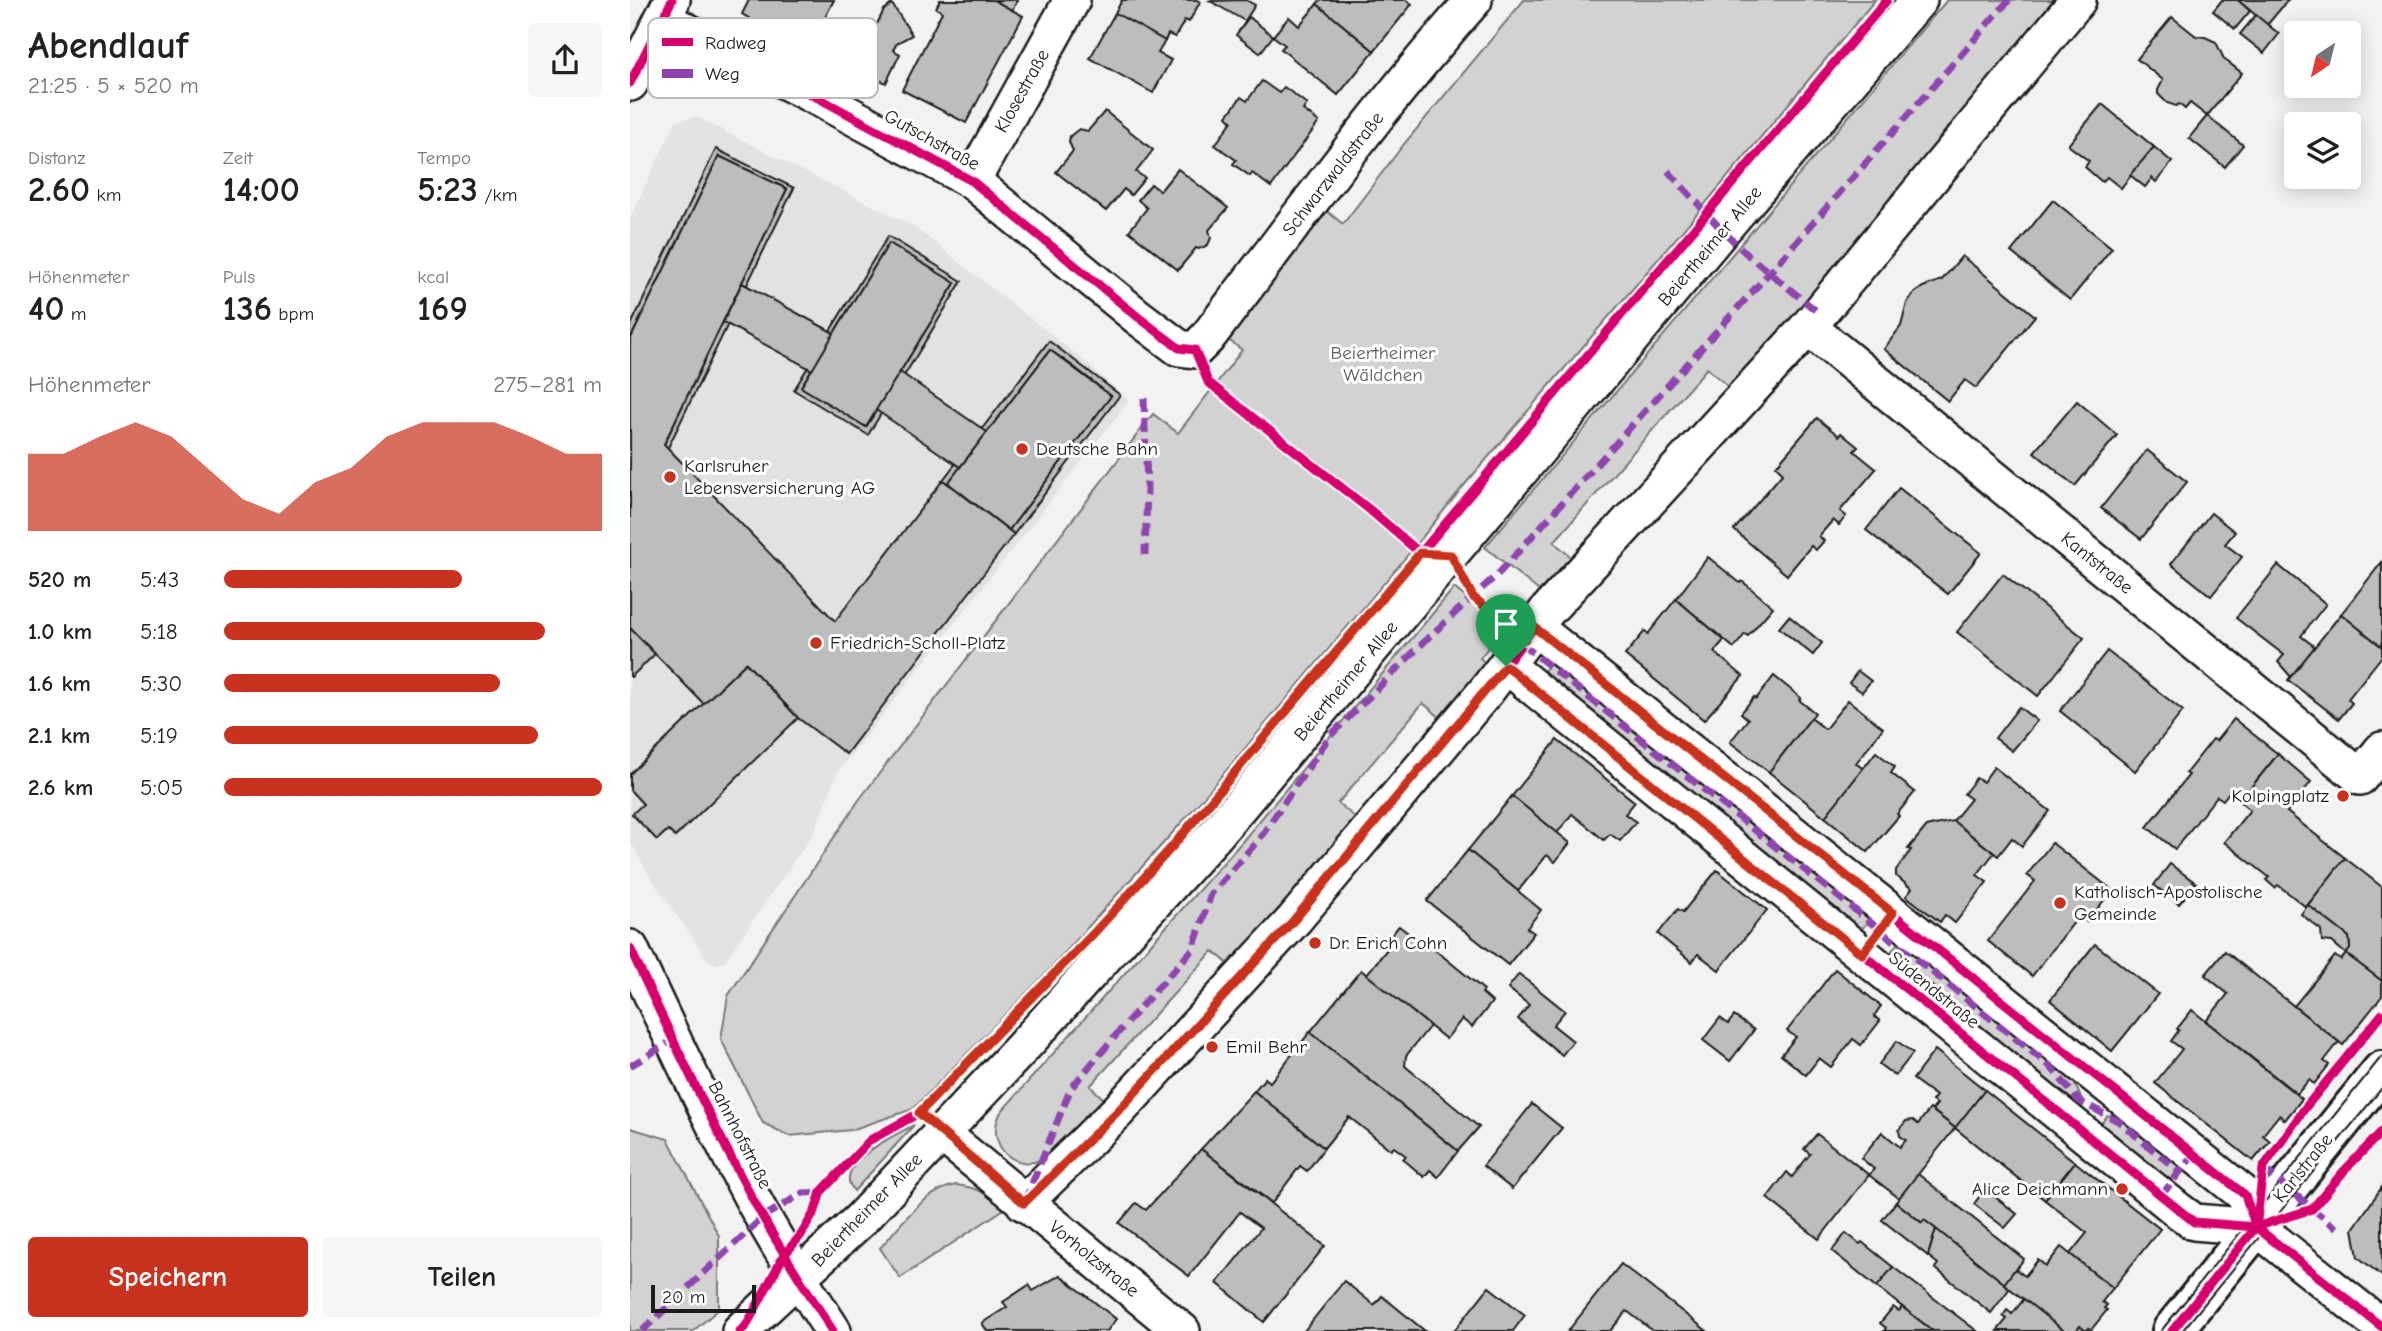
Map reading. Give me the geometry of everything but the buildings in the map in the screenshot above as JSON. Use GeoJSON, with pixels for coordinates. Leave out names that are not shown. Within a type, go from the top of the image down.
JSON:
{"type":"FeatureCollection","features":[{"type":"Feature","properties":{"kind":"main road","name":"Karlstraße"},"geometry":{"type":"LineString","coordinates":[[2172,1331],[2382,1071]]}},
{"type":"Feature","properties":{"kind":"street","name":"Klosestraße"},"geometry":{"type":"LineString","coordinates":[[972,181],[1072,0]]}},
{"type":"Feature","properties":{"kind":"street","name":"Schwarzwaldstraße"},"geometry":{"type":"LineString","coordinates":[[1195,349],[1207,338],[1398,91],[1474,0]]}},
{"type":"Feature","properties":{"kind":"street","name":"Beiertheimer Allee"},"geometry":{"type":"LineString","coordinates":[[740,1331],[860,1220],[1020,1051],[1216,834],[1722,230],[1919,0]]}},
{"type":"Feature","properties":{"kind":"street"},"geometry":{"type":"LineString","coordinates":[[1024,1203],[1118,1111],[1294,920],[1497,678],[1546,611],[1808,327],[2078,0]]}},
{"type":"Feature","properties":{"kind":"street"},"geometry":{"type":"LineString","coordinates":[[630,83],[648,47]]}},
{"type":"Feature","properties":{"kind":"street","name":"Gutschstraße"},"geometry":{"type":"LineString","coordinates":[[819,98],[972,181],[1179,348],[1195,349]]}},
{"type":"Feature","properties":{"kind":"street","name":"Kantstraße"},"geometry":{"type":"LineString","coordinates":[[1808,327],[2360,777],[2382,750]]}},
{"type":"Feature","properties":{"kind":"street","name":"Südendstraße"},"geometry":{"type":"LineString","coordinates":[[1497,678],[1862,954],[2194,1222],[2256,1227],[2245,1195],[1534,627]]}},
{"type":"Feature","properties":{"kind":"street","name":"Südendstraße"},"geometry":{"type":"LineString","coordinates":[[1862,954],[1893,913]]}},
{"type":"Feature","properties":{"kind":"street","name":"Bahnhofstraße"},"geometry":{"type":"LineString","coordinates":[[630,948],[750,1194],[833,1331]]}},
{"type":"Feature","properties":{"kind":"street"},"geometry":{"type":"LineString","coordinates":[[2080,1131],[2113,1089]]}},
{"type":"Feature","properties":{"kind":"street","name":"Vorholzstraße"},"geometry":{"type":"LineString","coordinates":[[941,1133],[1182,1331]]}},
{"type":"Feature","properties":{"kind":"street"},"geometry":{"type":"LineString","coordinates":[[2256,1227],[2382,1328]]}},
{"type":"Feature","properties":{"kind":"shaded area","name":"Friedrich-Scholl-Platz"},"geometry":{"type":"Polygon","coordinates":[[[696,117],[913,226],[1082,359],[1129,401],[837,773],[814,832],[724,962],[716,964],[708,960],[648,874],[630,841],[630,218],[676,121],[696,117]]]}},
{"type":"Feature","properties":{"kind":"green space","name":"Beiertheimer Wäldchen"},"geometry":{"type":"Polygon","coordinates":[[[1524,0],[1875,0],[1193,810],[1055,964],[913,1109],[851,1130],[789,1136],[763,1123],[721,1039],[728,996],[859,800],[1153,414],[1178,433],[1242,350],[1226,338],[1324,209],[1343,224],[1404,144],[1524,0]]]}},
{"type":"Feature","properties":{"kind":"green space"},"geometry":{"type":"Polygon","coordinates":[[[1947,0],[2062,0],[1733,391],[1707,368],[1554,542],[1572,558],[1539,591],[1485,547],[1947,0]]]}},
{"type":"Feature","properties":{"kind":"green space"},"geometry":{"type":"Polygon","coordinates":[[[1454,588],[1504,628],[1480,658],[1487,665],[1443,720],[1423,703],[1338,803],[1358,820],[1231,966],[1213,951],[1090,1086],[1107,1102],[1047,1157],[1030,1162],[1009,1156],[1001,1148],[996,1134],[1001,1112],[1241,843],[1454,588]]]}},
{"type":"Feature","properties":{"kind":"green space"},"geometry":{"type":"Polygon","coordinates":[[[1557,654],[1876,911],[1861,930],[1541,675],[1557,654]]]}},
{"type":"Feature","properties":{"kind":"green space"},"geometry":{"type":"Polygon","coordinates":[[[1905,934],[2065,1061],[2081,1098],[2076,1104],[1888,956],[1905,934]]]}},
{"type":"Feature","properties":{"kind":"green space"},"geometry":{"type":"Polygon","coordinates":[[[2125,1113],[2185,1161],[2170,1180],[2100,1125],[2107,1116],[2125,1113]]]}},
{"type":"Feature","properties":{"kind":"green space"},"geometry":{"type":"Polygon","coordinates":[[[914,1125],[854,1191],[849,1181],[855,1164],[874,1148],[914,1125]]]}},
{"type":"Feature","properties":{"kind":"green space"},"geometry":{"type":"Polygon","coordinates":[[[630,1128],[668,1139],[719,1236],[719,1309],[693,1331],[630,1331],[630,1128]]]}},
{"type":"Feature","properties":{"kind":"green space"},"geometry":{"type":"Polygon","coordinates":[[[956,1185],[983,1192],[1007,1207],[900,1278],[880,1248],[923,1202],[933,1194],[956,1185]]]}},
{"type":"Feature","properties":{"kind":"tram line"},"geometry":{"type":"LineString","coordinates":[[2161,1331],[2382,1056]]}},
{"type":"Feature","properties":{"kind":"tram line"},"geometry":{"type":"LineString","coordinates":[[2182,1331],[2382,1088]]}},
{"type":"Feature","properties":{"kind":"marked path"},"geometry":{"type":"LineString","coordinates":[[1024,1203],[1071,1088],[1193,949],[1211,894],[1260,838],[1329,737],[1431,635],[1500,572],[1770,272],[2009,0]]}},
{"type":"Feature","properties":{"kind":"marked path"},"geometry":{"type":"LineString","coordinates":[[1668,171],[1749,256],[1819,313]]}},
{"type":"Feature","properties":{"kind":"marked path"},"geometry":{"type":"LineString","coordinates":[[1144,398],[1147,488],[1145,555]]}},
{"type":"Feature","properties":{"kind":"marked path"},"geometry":{"type":"LineString","coordinates":[[1522,644],[2050,1066],[2079,1101],[2118,1121],[2180,1172]]}},
{"type":"Feature","properties":{"kind":"marked path"},"geometry":{"type":"LineString","coordinates":[[630,1066],[673,1040]]}},
{"type":"Feature","properties":{"kind":"marked path"},"geometry":{"type":"LineString","coordinates":[[2161,1196],[2194,1154]]}},
{"type":"Feature","properties":{"kind":"marked path"},"geometry":{"type":"LineString","coordinates":[[2263,1168],[2336,1228]]}},
{"type":"Feature","properties":{"kind":"marked path"},"geometry":{"type":"LineString","coordinates":[[642,1331],[763,1217],[803,1193],[821,1192],[823,1189]]}},
{"type":"Feature","properties":{"kind":"cycle path"},"geometry":{"type":"LineString","coordinates":[[663,18],[672,0]]}},
{"type":"Feature","properties":{"kind":"cycle path"},"geometry":{"type":"LineString","coordinates":[[740,1331],[746,1326],[784,1255],[801,1235],[815,1211],[821,1192],[870,1140],[919,1113],[1093,935],[1172,848],[1887,0]]}},
{"type":"Feature","properties":{"kind":"cycle path"},"geometry":{"type":"LineString","coordinates":[[630,83],[648,47]]}},
{"type":"Feature","properties":{"kind":"cycle path"},"geometry":{"type":"LineString","coordinates":[[818,98],[972,181],[1138,317],[1179,348],[1195,350],[1208,382],[1420,553],[1451,555],[1473,597],[1525,639]]}},
{"type":"Feature","properties":{"kind":"cycle path"},"geometry":{"type":"LineString","coordinates":[[2382,1131],[2312,1209],[2256,1227],[2194,1222],[1506,665],[1534,627],[2245,1195],[2256,1227],[2382,1327]]}},
{"type":"Feature","properties":{"kind":"cycle path"},"geometry":{"type":"LineString","coordinates":[[630,948],[750,1194],[833,1331]]}},
{"type":"Feature","properties":{"kind":"cycle path"},"geometry":{"type":"LineString","coordinates":[[2257,1220],[2263,1168],[2305,1108],[2382,1014]]}},
{"type":"Feature","properties":{"kind":"cycle path"},"geometry":{"type":"LineString","coordinates":[[2172,1331],[2256,1227]]}},
{"type":"Feature","properties":{"kind":"place","name":"Deutsche Bahn"},"geometry":{"type":"Point","coordinates":[1022,449]}},
{"type":"Feature","properties":{"kind":"place","name":"Karlsruher Lebensversicherung AG"},"geometry":{"type":"Point","coordinates":[670,477]}},
{"type":"Feature","properties":{"kind":"place","name":"Friedrich-Scholl-Platz"},"geometry":{"type":"Point","coordinates":[816,643]}},
{"type":"Feature","properties":{"kind":"place","name":"Kolpingplatz"},"geometry":{"type":"Point","coordinates":[2343,796]}},
{"type":"Feature","properties":{"kind":"place","name":"Katholisch-Apostolische Gemeinde"},"geometry":{"type":"Point","coordinates":[2060,903]}},
{"type":"Feature","properties":{"kind":"place","name":"Dr. Erich Cohn"},"geometry":{"type":"Point","coordinates":[1315,943]}},
{"type":"Feature","properties":{"kind":"place","name":"Emil Behr"},"geometry":{"type":"Point","coordinates":[1212,1047]}},
{"type":"Feature","properties":{"kind":"place","name":"Alice Deichmann"},"geometry":{"type":"Point","coordinates":[2122,1189]}},
{"type":"Feature","properties":{"kind":"route"},"geometry":{"type":"LineString","coordinates":[[1420,553],[1451,555],[1473,597],[1525,639],[1534,627],[1893,913],[1862,954],[1506,666],[1294,920],[1118,1111],[1024,1203],[919,1113],[1093,934],[1171,848],[1420,553]]}}]}
